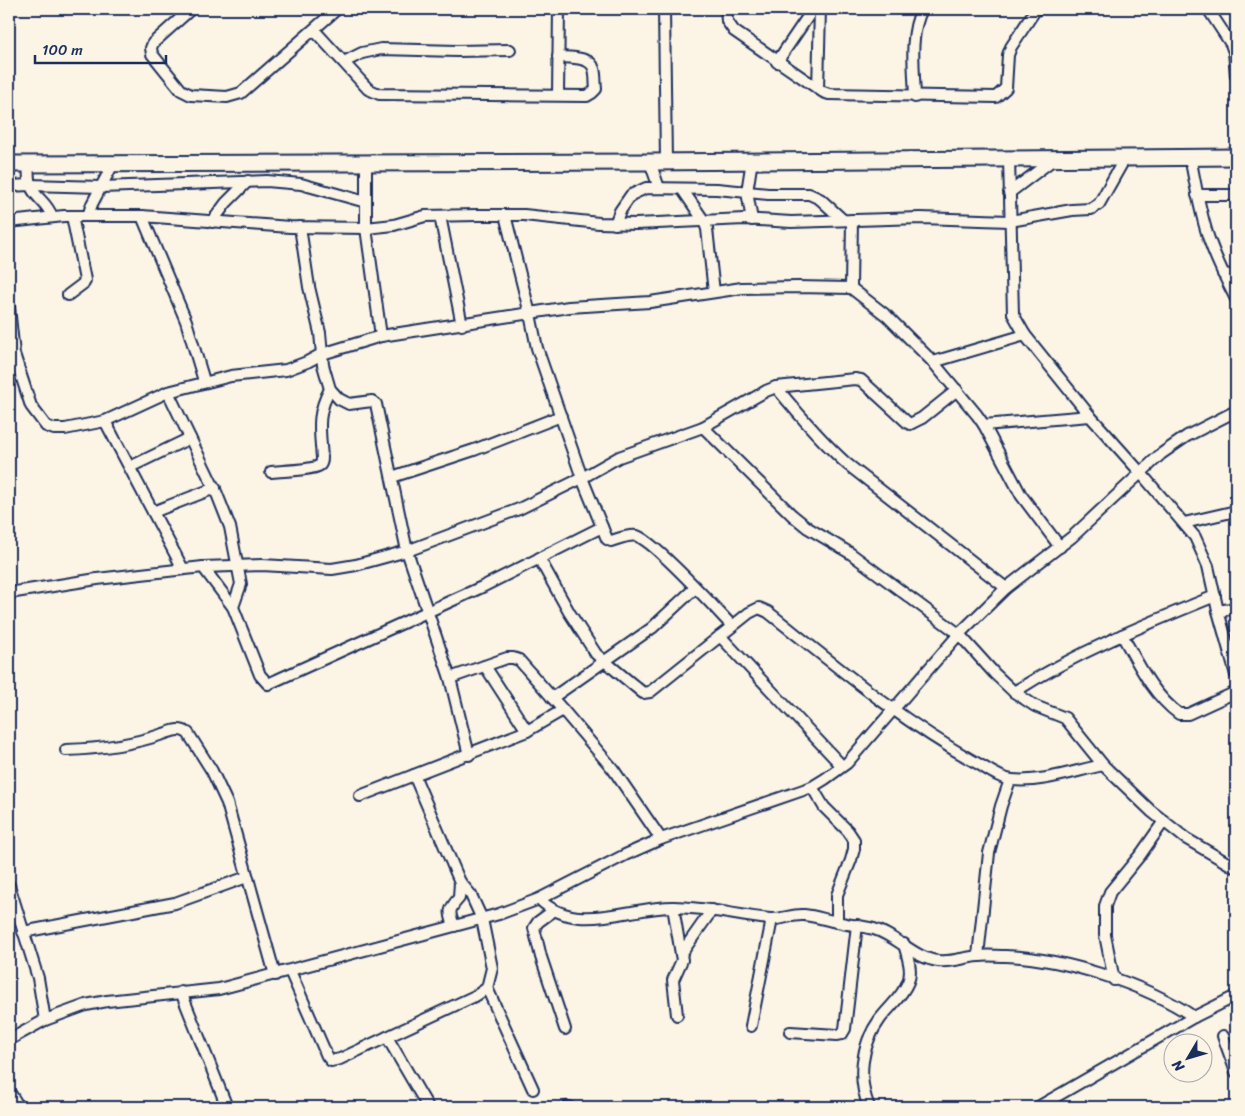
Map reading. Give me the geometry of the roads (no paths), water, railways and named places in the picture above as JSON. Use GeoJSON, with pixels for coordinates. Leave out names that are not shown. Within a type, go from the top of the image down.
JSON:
{"type":"FeatureCollection","features":[{"type":"Feature","properties":{"kind":"main road"},"geometry":{"type":"LineString","coordinates":[[9,164],[650,162],[1236,157]]}},
{"type":"Feature","properties":{"kind":"main road"},"geometry":{"type":"LineString","coordinates":[[9,1096],[16,1107]]}},
{"type":"Feature","properties":{"kind":"street"},"geometry":{"type":"LineString","coordinates":[[191,9],[153,43],[151,48],[152,54],[181,90],[191,96],[227,97],[241,93],[337,9]]}},
{"type":"Feature","properties":{"kind":"street"},"geometry":{"type":"LineString","coordinates":[[558,95],[559,9]]}},
{"type":"Feature","properties":{"kind":"street"},"geometry":{"type":"LineString","coordinates":[[664,9],[666,161]]}},
{"type":"Feature","properties":{"kind":"street"},"geometry":{"type":"LineString","coordinates":[[726,9],[727,21],[734,31],[818,90],[829,94],[915,97],[996,97],[1002,93],[1006,88],[1008,55],[1011,47],[1036,9]]}},
{"type":"Feature","properties":{"kind":"street"},"geometry":{"type":"LineString","coordinates":[[778,62],[813,9]]}},
{"type":"Feature","properties":{"kind":"street"},"geometry":{"type":"LineString","coordinates":[[818,90],[820,9]]}},
{"type":"Feature","properties":{"kind":"street"},"geometry":{"type":"LineString","coordinates":[[915,97],[914,39],[917,18],[922,9]]}},
{"type":"Feature","properties":{"kind":"street"},"geometry":{"type":"LineString","coordinates":[[1208,9],[1231,44],[1236,76]]}},
{"type":"Feature","properties":{"kind":"street"},"geometry":{"type":"LineString","coordinates":[[314,30],[368,89],[379,94],[587,96],[596,89],[594,67],[590,63],[584,60],[558,57]]}},
{"type":"Feature","properties":{"kind":"street"},"geometry":{"type":"LineString","coordinates":[[344,62],[362,54],[381,49],[457,52],[510,50]]}},
{"type":"Feature","properties":{"kind":"street"},"geometry":{"type":"LineString","coordinates":[[1009,193],[1055,158]]}},
{"type":"Feature","properties":{"kind":"street"},"geometry":{"type":"LineString","coordinates":[[9,222],[72,216],[142,216],[300,227],[366,228],[394,225],[417,218],[505,215],[615,224],[922,218],[1010,221],[1096,207],[1125,158]]}},
{"type":"Feature","properties":{"kind":"street"},"geometry":{"type":"LineString","coordinates":[[1190,158],[1197,196],[1210,242],[1236,299]]}},
{"type":"Feature","properties":{"kind":"street"},"geometry":{"type":"LineString","coordinates":[[1008,159],[1013,314],[1024,335],[1090,416],[1184,523],[1203,552],[1236,674]]}},
{"type":"Feature","properties":{"kind":"street"},"geometry":{"type":"LineString","coordinates":[[752,160],[747,192],[752,220]]}},
{"type":"Feature","properties":{"kind":"street"},"geometry":{"type":"LineString","coordinates":[[366,162],[366,228],[381,336]]}},
{"type":"Feature","properties":{"kind":"street"},"geometry":{"type":"LineString","coordinates":[[650,162],[659,188]]}},
{"type":"Feature","properties":{"kind":"street"},"geometry":{"type":"LineString","coordinates":[[28,164],[30,185],[36,195],[47,206],[52,217]]}},
{"type":"Feature","properties":{"kind":"street"},"geometry":{"type":"LineString","coordinates":[[88,216],[100,187],[113,164]]}},
{"type":"Feature","properties":{"kind":"street"},"geometry":{"type":"LineString","coordinates":[[9,186],[100,187],[248,181],[301,184],[366,202]]}},
{"type":"Feature","properties":{"kind":"street"},"geometry":{"type":"LineString","coordinates":[[212,222],[226,203],[248,181]]}},
{"type":"Feature","properties":{"kind":"street"},"geometry":{"type":"LineString","coordinates":[[615,224],[620,211],[631,195],[646,188],[734,190],[814,195],[848,220]]}},
{"type":"Feature","properties":{"kind":"street"},"geometry":{"type":"LineString","coordinates":[[682,189],[704,221],[708,238],[714,292]]}},
{"type":"Feature","properties":{"kind":"street"},"geometry":{"type":"LineString","coordinates":[[1197,196],[1236,195]]}},
{"type":"Feature","properties":{"kind":"street"},"geometry":{"type":"LineString","coordinates":[[505,215],[537,348],[582,478],[607,539],[611,541],[635,536],[641,538],[695,588],[732,626]]}},
{"type":"Feature","properties":{"kind":"street"},"geometry":{"type":"LineString","coordinates":[[68,296],[85,280],[72,216]]}},
{"type":"Feature","properties":{"kind":"street"},"geometry":{"type":"LineString","coordinates":[[142,216],[186,321],[204,381]]}},
{"type":"Feature","properties":{"kind":"street"},"geometry":{"type":"LineString","coordinates":[[440,216],[462,325]]}},
{"type":"Feature","properties":{"kind":"street"},"geometry":{"type":"LineString","coordinates":[[848,220],[851,288]]}},
{"type":"Feature","properties":{"kind":"street"},"geometry":{"type":"LineString","coordinates":[[300,227],[309,287],[320,333],[323,365],[330,389],[348,404],[372,401],[376,404],[407,551],[450,678],[469,755]]}},
{"type":"Feature","properties":{"kind":"street"},"geometry":{"type":"LineString","coordinates":[[1223,274],[1236,276]]}},
{"type":"Feature","properties":{"kind":"street"},"geometry":{"type":"LineString","coordinates":[[9,307],[14,354],[31,406],[46,426],[54,429],[65,429],[105,420],[168,392],[204,381],[250,373],[286,370],[322,354],[381,336],[570,307],[650,302],[714,292],[757,288],[851,288],[887,316],[933,362],[957,390],[984,425],[1021,495],[1060,547]]}},
{"type":"Feature","properties":{"kind":"street"},"geometry":{"type":"LineString","coordinates":[[933,362],[1024,335]]}},
{"type":"Feature","properties":{"kind":"street"},"geometry":{"type":"LineString","coordinates":[[9,594],[96,579],[203,567],[236,565],[332,569],[356,565],[407,551],[520,509],[619,457],[704,428],[776,387],[861,380],[910,424],[922,418],[957,390]]}},
{"type":"Feature","properties":{"kind":"street"},"geometry":{"type":"LineString","coordinates":[[776,387],[825,445],[1006,588]]}},
{"type":"Feature","properties":{"kind":"street"},"geometry":{"type":"LineString","coordinates":[[271,472],[310,468],[321,464],[320,415],[324,400],[330,389]]}},
{"type":"Feature","properties":{"kind":"street"},"geometry":{"type":"LineString","coordinates":[[168,392],[215,488],[230,528],[241,584],[234,608]]}},
{"type":"Feature","properties":{"kind":"street"},"geometry":{"type":"LineString","coordinates":[[9,1040],[45,1020],[86,1005],[181,992],[220,990],[482,919],[539,899],[625,855],[662,839],[812,787],[842,766],[857,752],[959,634],[1006,588],[1060,547],[1140,472],[1172,445],[1236,411]]}},
{"type":"Feature","properties":{"kind":"street"},"geometry":{"type":"LineString","coordinates":[[392,477],[450,459],[561,416]]}},
{"type":"Feature","properties":{"kind":"street"},"geometry":{"type":"LineString","coordinates":[[984,425],[1090,416]]}},
{"type":"Feature","properties":{"kind":"street"},"geometry":{"type":"LineString","coordinates":[[105,420],[183,569]]}},
{"type":"Feature","properties":{"kind":"street"},"geometry":{"type":"LineString","coordinates":[[704,428],[808,528],[850,553],[959,634],[1014,692],[1035,706],[1064,718],[1103,765],[1151,811],[1185,838],[1236,868]]}},
{"type":"Feature","properties":{"kind":"street"},"geometry":{"type":"LineString","coordinates":[[130,467],[190,438]]}},
{"type":"Feature","properties":{"kind":"street"},"geometry":{"type":"LineString","coordinates":[[153,512],[215,488]]}},
{"type":"Feature","properties":{"kind":"street"},"geometry":{"type":"LineString","coordinates":[[1184,523],[1236,510]]}},
{"type":"Feature","properties":{"kind":"street"},"geometry":{"type":"LineString","coordinates":[[203,567],[234,608],[260,675],[268,684],[427,613],[602,527]]}},
{"type":"Feature","properties":{"kind":"street"},"geometry":{"type":"LineString","coordinates":[[538,558],[596,654],[643,694],[646,694],[754,609],[763,609],[893,711],[940,743],[1010,780],[1045,778],[1103,765]]}},
{"type":"Feature","properties":{"kind":"street"},"geometry":{"type":"LineString","coordinates":[[552,698],[652,628],[695,588]]}},
{"type":"Feature","properties":{"kind":"street"},"geometry":{"type":"LineString","coordinates":[[1014,692],[1036,678],[1122,635],[1215,596]]}},
{"type":"Feature","properties":{"kind":"street"},"geometry":{"type":"LineString","coordinates":[[1218,611],[1236,608]]}},
{"type":"Feature","properties":{"kind":"street"},"geometry":{"type":"LineString","coordinates":[[1122,635],[1159,696],[1170,708],[1179,714],[1188,714],[1236,692]]}},
{"type":"Feature","properties":{"kind":"street"},"geometry":{"type":"LineString","coordinates":[[720,636],[842,766]]}},
{"type":"Feature","properties":{"kind":"street"},"geometry":{"type":"LineString","coordinates":[[450,678],[507,658],[519,660],[614,768],[662,839]]}},
{"type":"Feature","properties":{"kind":"street"},"geometry":{"type":"LineString","coordinates":[[484,666],[527,731]]}},
{"type":"Feature","properties":{"kind":"street"},"geometry":{"type":"LineString","coordinates":[[360,796],[527,731],[563,710]]}},
{"type":"Feature","properties":{"kind":"street"},"geometry":{"type":"LineString","coordinates":[[66,750],[111,747],[143,740],[176,729],[183,730],[192,738],[227,803],[275,975]]}},
{"type":"Feature","properties":{"kind":"street"},"geometry":{"type":"LineString","coordinates":[[414,775],[460,882],[470,895],[482,919],[492,968],[487,988],[533,1089]]}},
{"type":"Feature","properties":{"kind":"street"},"geometry":{"type":"LineString","coordinates":[[978,956],[989,853],[1010,780]]}},
{"type":"Feature","properties":{"kind":"street"},"geometry":{"type":"LineString","coordinates":[[812,787],[824,807],[848,831],[854,840],[851,860],[837,895],[837,922]]}},
{"type":"Feature","properties":{"kind":"street"},"geometry":{"type":"LineString","coordinates":[[1114,980],[1105,935],[1105,906],[1110,892],[1164,821]]}},
{"type":"Feature","properties":{"kind":"street"},"geometry":{"type":"LineString","coordinates":[[23,932],[175,903],[247,878]]}},
{"type":"Feature","properties":{"kind":"street"},"geometry":{"type":"LineString","coordinates":[[454,926],[450,910],[459,898],[460,882]]}},
{"type":"Feature","properties":{"kind":"street"},"geometry":{"type":"LineString","coordinates":[[9,885],[38,978],[45,1020]]}},
{"type":"Feature","properties":{"kind":"street"},"geometry":{"type":"LineString","coordinates":[[539,899],[552,910],[566,915],[591,918],[607,917],[654,908],[674,907],[712,910],[772,919],[803,914],[876,930],[904,944],[919,955],[940,962],[978,956],[1041,959],[1114,980],[1158,997],[1194,1017]]}},
{"type":"Feature","properties":{"kind":"street"},"geometry":{"type":"LineString","coordinates":[[674,907],[682,965],[673,980],[677,1016]]}},
{"type":"Feature","properties":{"kind":"street"},"geometry":{"type":"LineString","coordinates":[[552,910],[534,928],[541,957],[565,1028]]}},
{"type":"Feature","properties":{"kind":"street"},"geometry":{"type":"LineString","coordinates":[[681,954],[712,910]]}},
{"type":"Feature","properties":{"kind":"street"},"geometry":{"type":"LineString","coordinates":[[751,1026],[772,919]]}},
{"type":"Feature","properties":{"kind":"street"},"geometry":{"type":"LineString","coordinates":[[790,1032],[837,1035],[842,1034],[846,1029],[857,925]]}},
{"type":"Feature","properties":{"kind":"street"},"geometry":{"type":"LineString","coordinates":[[869,1107],[862,1079],[864,1051],[879,1021],[900,996],[908,982],[910,967],[904,944]]}},
{"type":"Feature","properties":{"kind":"street"},"geometry":{"type":"LineString","coordinates":[[290,972],[327,1056],[331,1061],[340,1059],[487,988]]}},
{"type":"Feature","properties":{"kind":"street"},"geometry":{"type":"LineString","coordinates":[[181,992],[227,1107]]}},
{"type":"Feature","properties":{"kind":"street"},"geometry":{"type":"LineString","coordinates":[[1038,1107],[1194,1017],[1236,996]]}},
{"type":"Feature","properties":{"kind":"street"},"geometry":{"type":"LineString","coordinates":[[1224,1036],[1236,1072]]}},
{"type":"Feature","properties":{"kind":"street"},"geometry":{"type":"LineString","coordinates":[[387,1037],[428,1107]]}}]}
